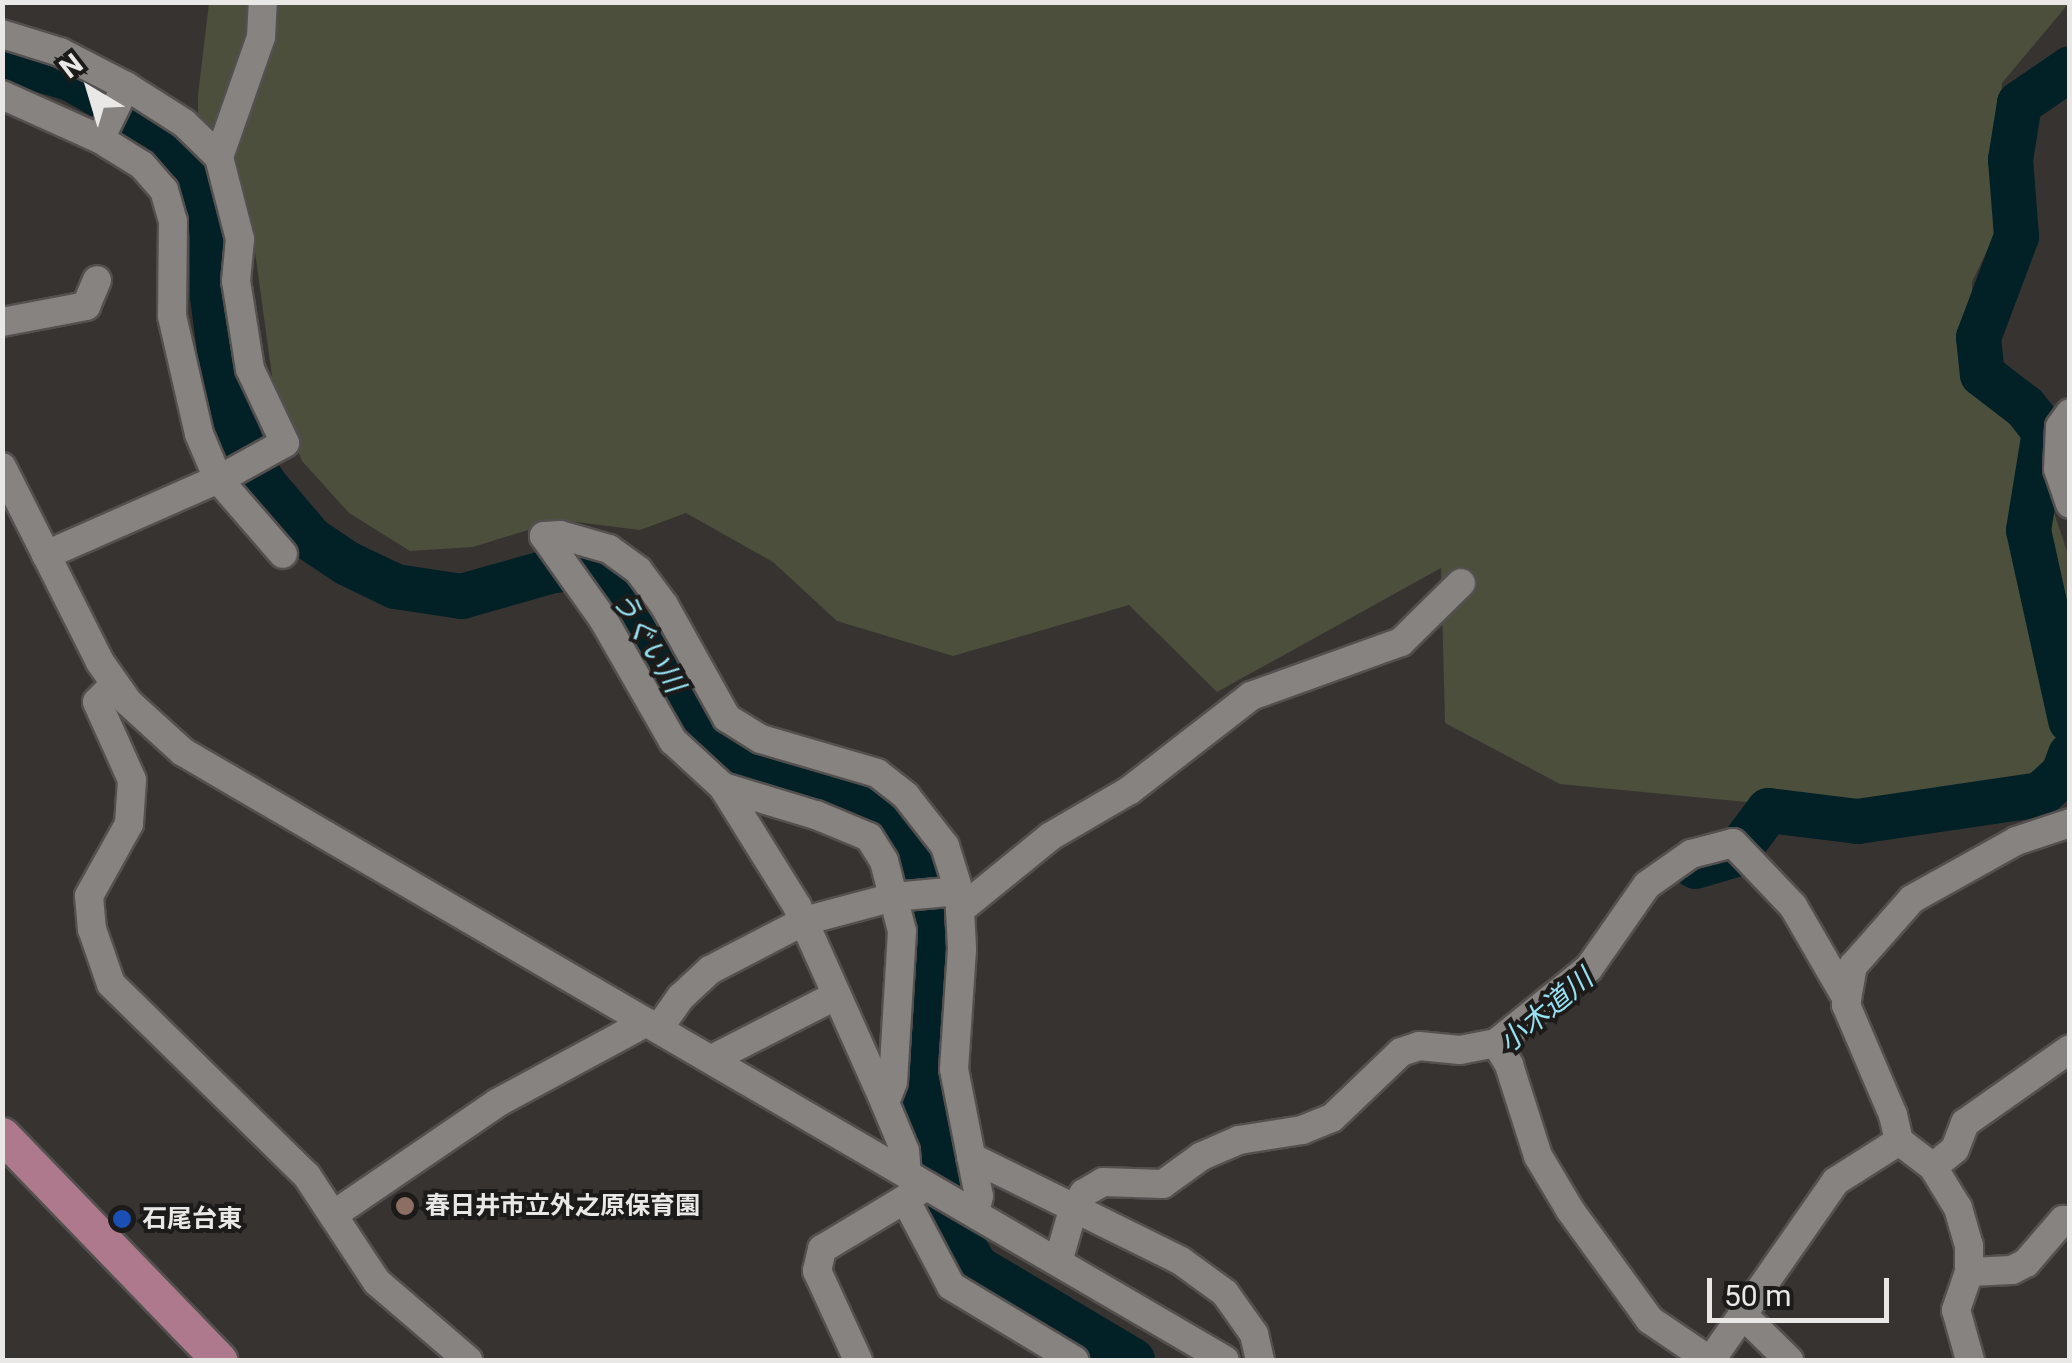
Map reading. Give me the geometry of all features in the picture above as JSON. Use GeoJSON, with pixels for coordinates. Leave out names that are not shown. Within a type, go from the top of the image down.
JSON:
{"type":"FeatureCollection","features":[{"type":"Feature","properties":{"kind":"main road"},"geometry":{"type":"LineString","coordinates":[[6,1144],[219,1360]]}},
{"type":"Feature","properties":{"kind":"street"},"geometry":{"type":"LineString","coordinates":[[220,157],[261,36],[263,2]]}},
{"type":"Feature","properties":{"kind":"street"},"geometry":{"type":"LineString","coordinates":[[2,34],[60,52],[126,86],[184,122],[220,157],[240,240],[236,281],[250,369],[285,443],[222,477],[46,555]]}},
{"type":"Feature","properties":{"kind":"street"},"geometry":{"type":"LineString","coordinates":[[100,139],[126,86]]}},
{"type":"Feature","properties":{"kind":"street"},"geometry":{"type":"LineString","coordinates":[[2,95],[100,139],[142,165],[164,190],[173,221],[172,316],[199,434],[222,477],[283,554]]}},
{"type":"Feature","properties":{"kind":"street"},"geometry":{"type":"LineString","coordinates":[[2,322],[86,306],[97,280]]}},
{"type":"Feature","properties":{"kind":"street"},"geometry":{"type":"LineString","coordinates":[[2070,413],[2060,428],[2058,468],[2070,504]]}},
{"type":"Feature","properties":{"kind":"street"},"geometry":{"type":"LineString","coordinates":[[2,467],[115,684],[160,732],[206,768],[653,1025],[913,1187],[974,1214],[1225,1360]]}},
{"type":"Feature","properties":{"kind":"street"},"geometry":{"type":"LineString","coordinates":[[974,1214],[979,1196],[954,1070],[960,901],[945,846],[906,796],[876,773],[760,738],[728,718],[664,605],[638,570],[609,549],[560,535],[544,536],[603,619],[673,741],[723,787],[804,920],[904,1151],[913,1187],[951,1286],[1074,1360]]}},
{"type":"Feature","properties":{"kind":"street"},"geometry":{"type":"LineString","coordinates":[[332,1215],[497,1102],[653,1025],[710,970],[804,920],[894,897],[960,901],[1052,836],[1130,790],[1251,696],[1400,642],[1461,583]]}},
{"type":"Feature","properties":{"kind":"street"},"geometry":{"type":"LineString","coordinates":[[115,684],[96,702],[132,780],[129,824],[90,896],[92,929],[111,984],[307,1176],[377,1282],[468,1360]]}},
{"type":"Feature","properties":{"kind":"street"},"geometry":{"type":"LineString","coordinates":[[723,787],[816,815],[869,837],[884,861],[902,931],[893,1082],[884,1102]]}},
{"type":"Feature","properties":{"kind":"street"},"geometry":{"type":"LineString","coordinates":[[1847,1000],[1853,966],[1912,899],[2016,842],[2070,823]]}},
{"type":"Feature","properties":{"kind":"street"},"geometry":{"type":"LineString","coordinates":[[1059,1263],[1073,1210],[1084,1193],[1103,1182],[1163,1184],[1202,1156],[1238,1140],[1302,1130],[1332,1118],[1401,1052],[1419,1046],[1460,1050],[1496,1043],[1590,968],[1647,885],[1661,872],[1691,854],[1733,843],[1793,906],[1847,1000],[1899,1141],[1933,1168],[1958,1208],[1969,1246],[1969,1272],[1956,1310],[1970,1360]]}},
{"type":"Feature","properties":{"kind":"street"},"geometry":{"type":"LineString","coordinates":[[712,1060],[837,994]]}},
{"type":"Feature","properties":{"kind":"street"},"geometry":{"type":"LineString","coordinates":[[1496,1043],[1509,1065],[1538,1156],[1570,1210],[1650,1320],[1710,1360],[1836,1181],[1899,1141]]}},
{"type":"Feature","properties":{"kind":"street"},"geometry":{"type":"LineString","coordinates":[[1933,1168],[1955,1149],[1964,1123],[2070,1049]]}},
{"type":"Feature","properties":{"kind":"street"},"geometry":{"type":"LineString","coordinates":[[971,1157],[994,1165],[1073,1210],[1131,1233],[1181,1261],[1225,1293],[1254,1334],[1260,1360]]}},
{"type":"Feature","properties":{"kind":"street"},"geometry":{"type":"LineString","coordinates":[[858,1360],[817,1271],[822,1249],[913,1187]]}},
{"type":"Feature","properties":{"kind":"street"},"geometry":{"type":"LineString","coordinates":[[1969,1272],[2012,1270],[2026,1263],[2048,1232],[2063,1220],[2070,1221]]}},
{"type":"Feature","properties":{"kind":"street"},"geometry":{"type":"LineString","coordinates":[[1742,1314],[1789,1360]]}},
{"type":"Feature","properties":{"kind":"green space"},"geometry":{"type":"Polygon","coordinates":[[[209,3],[2069,3],[2002,83],[1996,232],[1972,282],[1972,382],[2027,432],[2069,557],[2069,783],[1978,784],[1830,810],[1560,784],[1445,723],[1441,568],[1217,692],[1129,605],[953,656],[837,621],[773,562],[686,513],[640,530],[560,520],[473,547],[410,551],[349,513],[302,461],[275,398],[252,230],[198,143],[198,95],[209,3]]]}},
{"type":"Feature","properties":{"kind":"waterway","name":"うぐい川"},"geometry":{"type":"LineString","coordinates":[[2,58],[70,78],[161,130],[196,169],[207,199],[212,233],[212,296],[226,403],[243,450],[264,484],[311,539],[347,563],[395,586],[461,596],[553,570],[582,567],[608,574],[704,734],[758,770],[841,794],[886,823],[917,876],[928,908],[922,1102],[929,1141],[962,1244],[976,1267],[1132,1360]]}},
{"type":"Feature","properties":{"kind":"waterway","name":"小木道川"},"geometry":{"type":"LineString","coordinates":[[2070,68],[2019,103],[2010,159],[2016,236],[1978,337],[1982,374],[2025,407],[2044,431],[2028,530],[2070,720]]}},
{"type":"Feature","properties":{"kind":"waterway","name":"小木道川"},"geometry":{"type":"LineString","coordinates":[[1695,866],[1735,854],[1768,810],[1857,821],[2040,794],[2063,773],[2070,754]]}},
{"type":"Feature","properties":{"kind":"place","name":"春日井市立外之原保育園"},"geometry":{"type":"Point","coordinates":[405,1206]}},
{"type":"Feature","properties":{"kind":"place","name":"石尾台東"},"geometry":{"type":"Point","coordinates":[122,1219]}}]}
